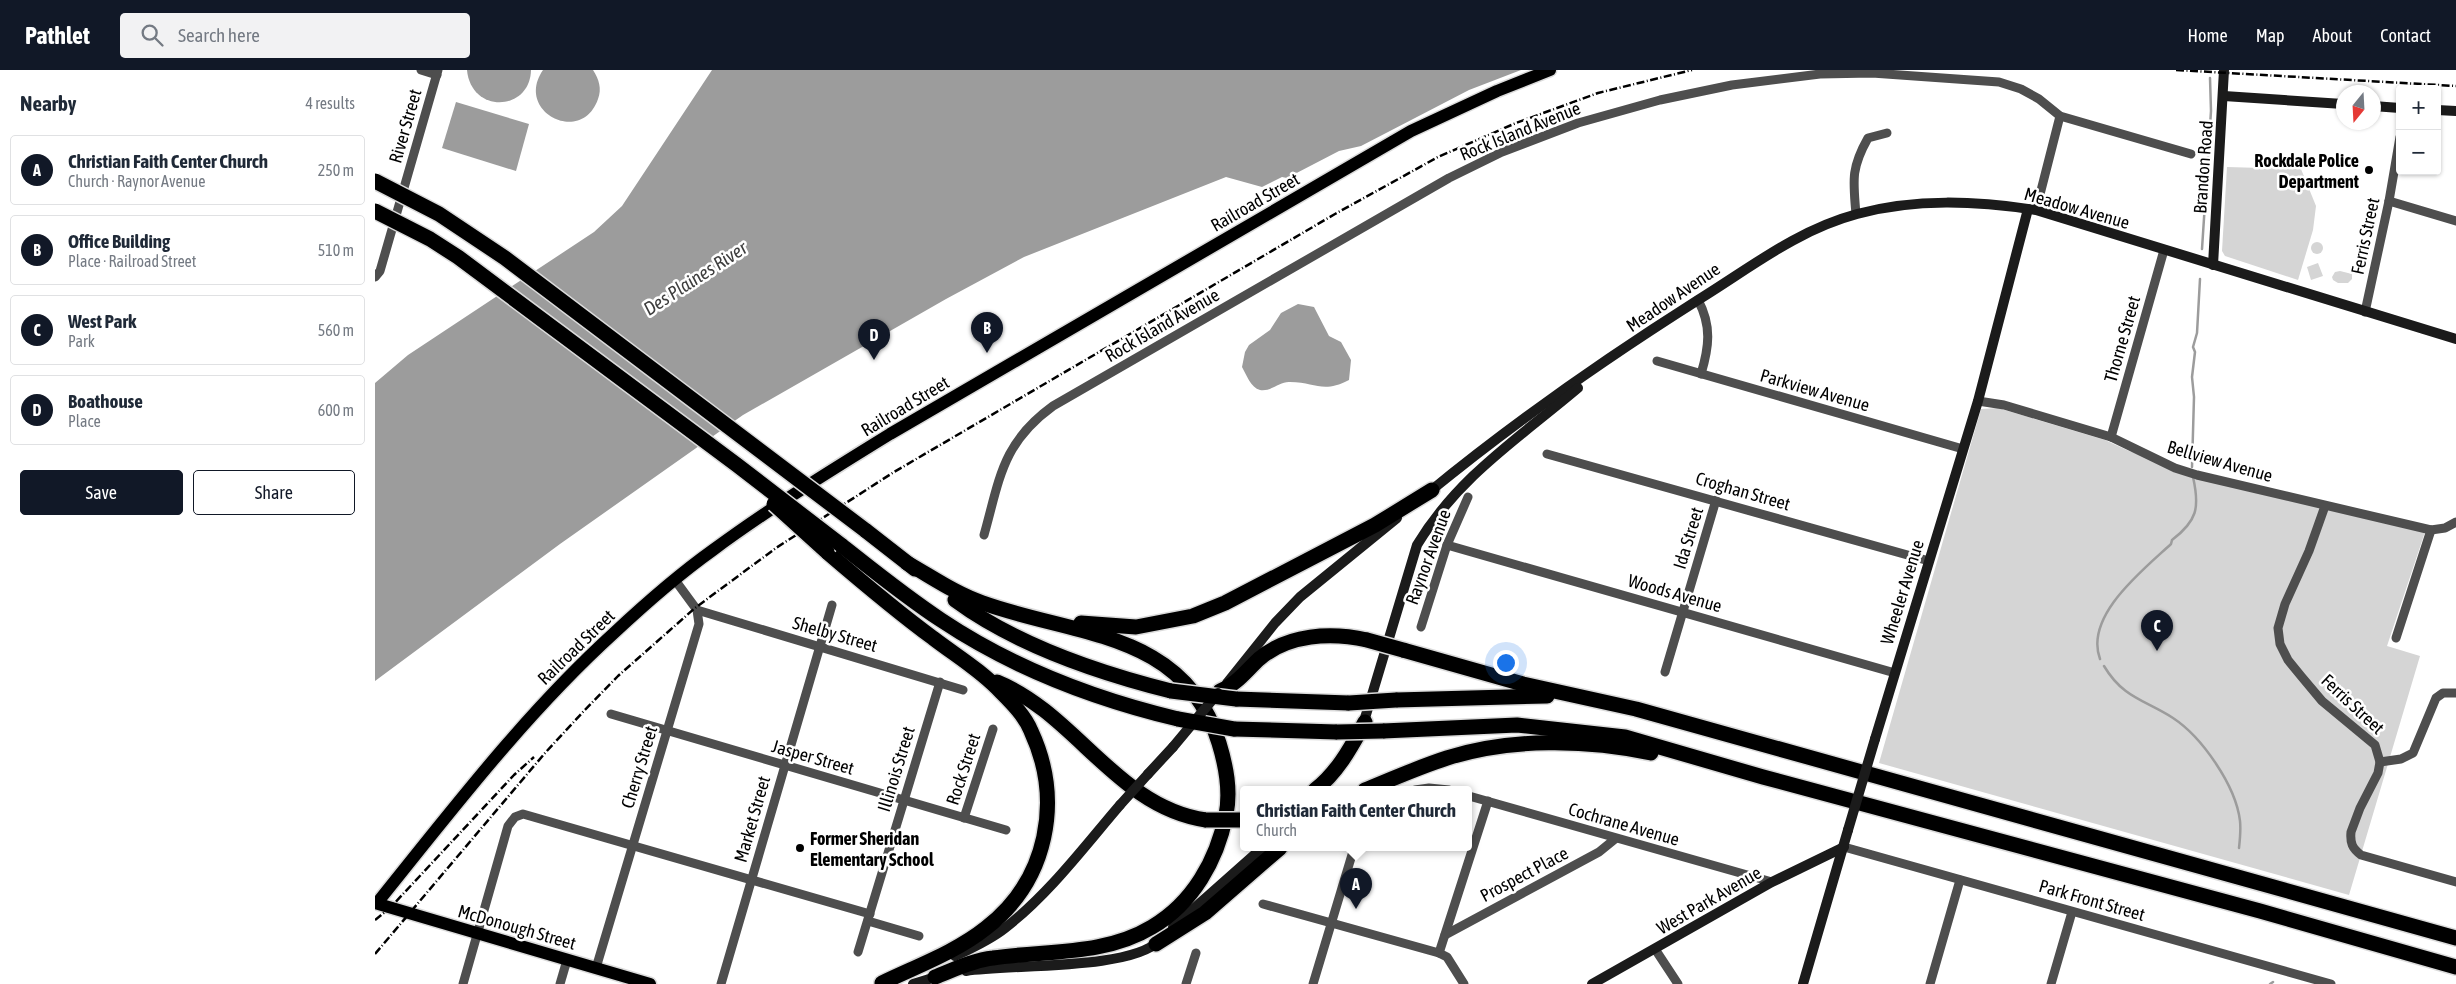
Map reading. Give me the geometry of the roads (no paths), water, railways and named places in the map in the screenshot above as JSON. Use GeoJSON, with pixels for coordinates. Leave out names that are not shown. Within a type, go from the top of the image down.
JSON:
{"type":"FeatureCollection","features":[{"type":"Feature","properties":{"kind":"highway"},"geometry":{"type":"LineString","coordinates":[[375,180],[439,214],[505,258],[958,602],[1007,630],[1088,666],[1134,682],[1171,691],[1236,699],[1349,703],[1475,696],[1573,696]]}},
{"type":"Feature","properties":{"kind":"highway"},"geometry":{"type":"LineString","coordinates":[[375,212],[429,239],[458,258],[737,465],[893,587],[942,621],[1033,672],[1081,690],[1139,709],[1234,729],[1337,732],[1517,726],[1625,737],[1763,777],[2260,911],[2456,967]]}},
{"type":"Feature","properties":{"kind":"highway"},"geometry":{"type":"LineString","coordinates":[[737,465],[756,489],[884,601],[999,690],[1031,729],[1045,770],[1049,805],[1044,839],[1034,869],[1020,894],[985,929],[954,948],[881,983]]}},
{"type":"Feature","properties":{"kind":"highway"},"geometry":{"type":"LineString","coordinates":[[1016,614],[1095,625],[1136,627],[1193,616],[1225,603],[1375,525],[1432,490]]}},
{"type":"Feature","properties":{"kind":"highway"},"geometry":{"type":"LineString","coordinates":[[907,563],[980,603],[1128,644],[1154,657],[1181,679],[1205,706],[1225,762],[1228,795],[1221,837],[1201,880],[1179,905],[1152,927],[1128,939],[1098,947],[991,958],[935,977]]}},
{"type":"Feature","properties":{"kind":"highway"},"geometry":{"type":"LineString","coordinates":[[1220,691],[1229,688],[1261,658],[1286,644],[1324,635],[1341,635],[1367,640],[1523,684],[1637,709],[2456,938]]}},
{"type":"Feature","properties":{"kind":"highway"},"geometry":{"type":"LineString","coordinates":[[982,676],[1022,696],[1063,726],[1140,794],[1155,804],[1184,816],[1206,820],[1240,820]]}},
{"type":"Feature","properties":{"kind":"highway"},"geometry":{"type":"LineString","coordinates":[[1320,786],[1330,777],[1342,761],[1365,722]]}},
{"type":"Feature","properties":{"kind":"highway"},"geometry":{"type":"LineString","coordinates":[[1375,786],[1447,758],[1483,750],[1533,744],[1588,745],[1641,751],[1763,777]]}},
{"type":"Feature","properties":{"kind":"highway"},"geometry":{"type":"LineString","coordinates":[[1156,944],[1205,913],[1277,851]]}},
{"type":"Feature","properties":{"kind":"main road","name":"Railroad Street"},"geometry":{"type":"LineString","coordinates":[[376,903],[524,723],[613,634],[712,550],[825,474],[1411,131],[1497,91],[1550,70]]}},
{"type":"Feature","properties":{"kind":"main road","name":"McDonough Street"},"geometry":{"type":"LineString","coordinates":[[376,903],[650,984]]}},
{"type":"Feature","properties":{"kind":"street"},"geometry":{"type":"LineString","coordinates":[[421,70],[437,72]]}},
{"type":"Feature","properties":{"kind":"street","name":"Brandon Road"},"geometry":{"type":"LineString","coordinates":[[2213,266],[2224,70]]}},
{"type":"Feature","properties":{"kind":"street","name":"River Street"},"geometry":{"type":"LineString","coordinates":[[375,276],[380,270],[437,72]]}},
{"type":"Feature","properties":{"kind":"street","name":"Rock Island Avenue"},"geometry":{"type":"LineString","coordinates":[[984,535],[1002,469],[1014,444],[1034,420],[1053,406],[1397,208],[1502,152],[1579,123],[1660,100],[1732,86],[1820,74],[1872,73],[1999,82],[2021,89],[2039,99],[2060,116],[2191,154]]}},
{"type":"Feature","properties":{"kind":"street"},"geometry":{"type":"LineString","coordinates":[[2224,96],[2336,104]]}},
{"type":"Feature","properties":{"kind":"street"},"geometry":{"type":"LineString","coordinates":[[2381,107],[2396,108]]}},
{"type":"Feature","properties":{"kind":"street"},"geometry":{"type":"LineString","coordinates":[[2441,110],[2456,111]]}},
{"type":"Feature","properties":{"kind":"street","name":"Wheeler Avenue"},"geometry":{"type":"LineString","coordinates":[[1803,984],[1875,738],[1978,401],[2060,116]]}},
{"type":"Feature","properties":{"kind":"street"},"geometry":{"type":"LineString","coordinates":[[1856,214],[1854,187],[1856,160],[1868,138],[1887,133]]}},
{"type":"Feature","properties":{"kind":"street","name":"Ferris Street"},"geometry":{"type":"LineString","coordinates":[[2365,312],[2396,161]]}},
{"type":"Feature","properties":{"kind":"street","name":"Meadow Avenue"},"geometry":{"type":"LineString","coordinates":[[1623,350],[1663,320],[1698,300],[1773,250],[1815,229],[1856,214],[1905,204],[1947,201],[2032,209],[2213,266],[2456,338]]}},
{"type":"Feature","properties":{"kind":"street"},"geometry":{"type":"LineString","coordinates":[[2389,202],[2456,221]]}},
{"type":"Feature","properties":{"kind":"street","name":"Thorne Street"},"geometry":{"type":"LineString","coordinates":[[2111,437],[2164,250]]}},
{"type":"Feature","properties":{"kind":"street"},"geometry":{"type":"LineString","coordinates":[[1698,300],[1708,327],[1709,348],[1701,374]]}},
{"type":"Feature","properties":{"kind":"street"},"geometry":{"type":"LineString","coordinates":[[881,983],[935,966],[980,944],[1003,929],[1040,896],[1173,747],[1275,623],[1300,596],[1432,490],[1526,418],[1623,350]]}},
{"type":"Feature","properties":{"kind":"street"},"geometry":{"type":"LineString","coordinates":[[1327,786],[1346,761],[1365,722],[1417,545],[1432,519],[1466,481],[1490,458],[1554,409],[1623,350]]}},
{"type":"Feature","properties":{"kind":"street","name":"Parkview Avenue"},"geometry":{"type":"LineString","coordinates":[[1657,362],[1963,449]]}},
{"type":"Feature","properties":{"kind":"street","name":"Bellview Avenue"},"geometry":{"type":"LineString","coordinates":[[1978,401],[2004,405],[2111,437],[2175,468],[2325,506],[2431,530],[2445,528],[2456,522]]}},
{"type":"Feature","properties":{"kind":"street","name":"Croghan Street"},"geometry":{"type":"LineString","coordinates":[[1547,454],[1717,500],[1929,561]]}},
{"type":"Feature","properties":{"kind":"street","name":"Raynor Avenue"},"geometry":{"type":"LineString","coordinates":[[1421,627],[1447,545],[1468,497]]}},
{"type":"Feature","properties":{"kind":"street","name":"Ida Street"},"geometry":{"type":"LineString","coordinates":[[1665,672],[1717,500]]}},
{"type":"Feature","properties":{"kind":"street","name":"Ferris Street"},"geometry":{"type":"LineString","coordinates":[[2325,506],[2309,551],[2285,604],[2278,628],[2280,644],[2288,660],[2322,701],[2375,745],[2380,762],[2351,832],[2352,846],[2361,855],[2456,882]]}},
{"type":"Feature","properties":{"kind":"street"},"geometry":{"type":"LineString","coordinates":[[2395,638],[2431,530]]}},
{"type":"Feature","properties":{"kind":"street","name":"Woods Avenue"},"geometry":{"type":"LineString","coordinates":[[1447,545],[1895,673]]}},
{"type":"Feature","properties":{"kind":"street"},"geometry":{"type":"LineString","coordinates":[[675,580],[697,610]]}},
{"type":"Feature","properties":{"kind":"street","name":"Market Street"},"geometry":{"type":"LineString","coordinates":[[721,984],[832,605]]}},
{"type":"Feature","properties":{"kind":"street","name":"Shelby Street"},"geometry":{"type":"LineString","coordinates":[[697,610],[963,690]]}},
{"type":"Feature","properties":{"kind":"street","name":"Cherry Street"},"geometry":{"type":"LineString","coordinates":[[596,968],[699,624],[697,610]]}},
{"type":"Feature","properties":{"kind":"street","name":"Illinois Street"},"geometry":{"type":"LineString","coordinates":[[858,952],[940,682]]}},
{"type":"Feature","properties":{"kind":"street"},"geometry":{"type":"LineString","coordinates":[[2380,762],[2401,759],[2413,753],[2436,698],[2443,693],[2456,693]]}},
{"type":"Feature","properties":{"kind":"street","name":"Jasper Street"},"geometry":{"type":"LineString","coordinates":[[611,714],[1005,830]]}},
{"type":"Feature","properties":{"kind":"street","name":"Rock Street"},"geometry":{"type":"LineString","coordinates":[[964,818],[993,729]]}},
{"type":"Feature","properties":{"kind":"street","name":"Cochrane Avenue"},"geometry":{"type":"LineString","coordinates":[[1472,797],[1615,839],[1772,882]]}},
{"type":"Feature","properties":{"kind":"street"},"geometry":{"type":"LineString","coordinates":[[1472,851],[1488,801]]}},
{"type":"Feature","properties":{"kind":"street"},"geometry":{"type":"LineString","coordinates":[[463,984],[508,826],[515,817],[523,814],[751,879],[919,936]]}},
{"type":"Feature","properties":{"kind":"street","name":"Prospect Place"},"geometry":{"type":"LineString","coordinates":[[1445,935],[1599,852],[1615,839]]}},
{"type":"Feature","properties":{"kind":"street","name":"Park Front Street"},"geometry":{"type":"LineString","coordinates":[[1843,847],[2331,984]]}},
{"type":"Feature","properties":{"kind":"street","name":"West Park Avenue"},"geometry":{"type":"LineString","coordinates":[[1593,984],[1772,882],[1843,847]]}},
{"type":"Feature","properties":{"kind":"street"},"geometry":{"type":"LineString","coordinates":[[913,984],[935,977],[994,966],[1099,961],[1133,953],[1156,944],[1259,851]]}},
{"type":"Feature","properties":{"kind":"street"},"geometry":{"type":"LineString","coordinates":[[1313,984],[1353,851]]}},
{"type":"Feature","properties":{"kind":"street"},"geometry":{"type":"LineString","coordinates":[[1439,953],[1472,851]]}},
{"type":"Feature","properties":{"kind":"street"},"geometry":{"type":"LineString","coordinates":[[1930,984],[1959,880]]}},
{"type":"Feature","properties":{"kind":"street"},"geometry":{"type":"LineString","coordinates":[[1263,904],[1439,953],[1447,957],[1464,984]]}},
{"type":"Feature","properties":{"kind":"street"},"geometry":{"type":"LineString","coordinates":[[2051,984],[2072,912]]}},
{"type":"Feature","properties":{"kind":"street"},"geometry":{"type":"LineString","coordinates":[[1655,949],[1678,984]]}},
{"type":"Feature","properties":{"kind":"street"},"geometry":{"type":"LineString","coordinates":[[1186,984],[1195,953]]}},
{"type":"Feature","properties":{"kind":"street"},"geometry":{"type":"LineString","coordinates":[[560,984],[567,960]]}},
{"type":"Feature","properties":{"kind":"water"},"geometry":{"type":"Polygon","coordinates":[[[467,70],[531,70],[528,84],[521,94],[511,100],[500,102],[489,100],[479,94],[471,84],[467,70]]]}},
{"type":"Feature","properties":{"kind":"water"},"geometry":{"type":"Polygon","coordinates":[[[543,70],[593,70],[598,80],[600,92],[590,113],[579,120],[566,122],[554,118],[543,110],[537,99],[536,85],[543,70]]]}},
{"type":"Feature","properties":{"kind":"water","name":"Des Plaines River"},"geometry":{"type":"Polygon","coordinates":[[[712,70],[1521,70],[1469,90],[1361,146],[1339,151],[1287,178],[1282,177],[1262,187],[1226,177],[1024,257],[946,299],[743,415],[560,544],[375,681],[375,383],[408,355],[594,232],[622,206],[712,70]]]}},
{"type":"Feature","properties":{"kind":"water"},"geometry":{"type":"Polygon","coordinates":[[[456,102],[529,124],[516,171],[442,148],[456,102]]]}},
{"type":"Feature","properties":{"kind":"water"},"geometry":{"type":"Polygon","coordinates":[[[1298,304],[1314,307],[1329,336],[1341,342],[1351,360],[1349,380],[1325,387],[1299,382],[1286,382],[1264,390],[1257,389],[1249,380],[1242,367],[1245,352],[1249,345],[1270,330],[1281,313],[1298,304]]]}},
{"type":"Feature","properties":{"kind":"waterway"},"geometry":{"type":"LineString","coordinates":[[2202,249],[2211,111],[2210,78]]}},
{"type":"Feature","properties":{"kind":"waterway"},"geometry":{"type":"LineString","coordinates":[[2192,467],[2194,397],[2192,377],[2195,352],[2193,347],[2197,333],[2200,279]]}},
{"type":"Feature","properties":{"kind":"waterway"},"geometry":{"type":"LineString","coordinates":[[2100,659],[2097,643],[2100,627],[2108,611],[2132,580],[2171,544],[2172,540],[2187,526],[2195,513],[2196,497],[2193,477]]}},
{"type":"Feature","properties":{"kind":"waterway"},"geometry":{"type":"LineString","coordinates":[[2104,666],[2111,677],[2127,692],[2184,726],[2206,750],[2225,778],[2237,807],[2240,824],[2239,848]]}},
{"type":"Feature","properties":{"kind":"railway"},"geometry":{"type":"LineString","coordinates":[[375,954],[545,753],[618,676],[695,608],[776,548],[894,472],[1335,214],[1438,157],[1516,123],[1598,93],[1692,70]]}},
{"type":"Feature","properties":{"kind":"railway"},"geometry":{"type":"LineString","coordinates":[[2176,70],[2456,86]]}},
{"type":"Feature","properties":{"kind":"railway"},"geometry":{"type":"LineString","coordinates":[[375,920],[390,908],[514,775],[534,757]]}},
{"type":"Feature","properties":{"kind":"place","name":"Rockdale Police Department"},"geometry":{"type":"Point","coordinates":[2369,170]}},
{"type":"Feature","properties":{"kind":"place","name":"Office Building"},"geometry":{"type":"Point","coordinates":[987,353]}},
{"type":"Feature","properties":{"kind":"place","name":"Boathouse"},"geometry":{"type":"Point","coordinates":[874,360]}},
{"type":"Feature","properties":{"kind":"place","name":"West Park"},"geometry":{"type":"Point","coordinates":[2157,651]}},
{"type":"Feature","properties":{"kind":"place","name":"Former Sheridan Elementary School"},"geometry":{"type":"Point","coordinates":[800,848]}},
{"type":"Feature","properties":{"kind":"place","name":"Christian Faith Center Church"},"geometry":{"type":"Point","coordinates":[1356,909]}}]}
